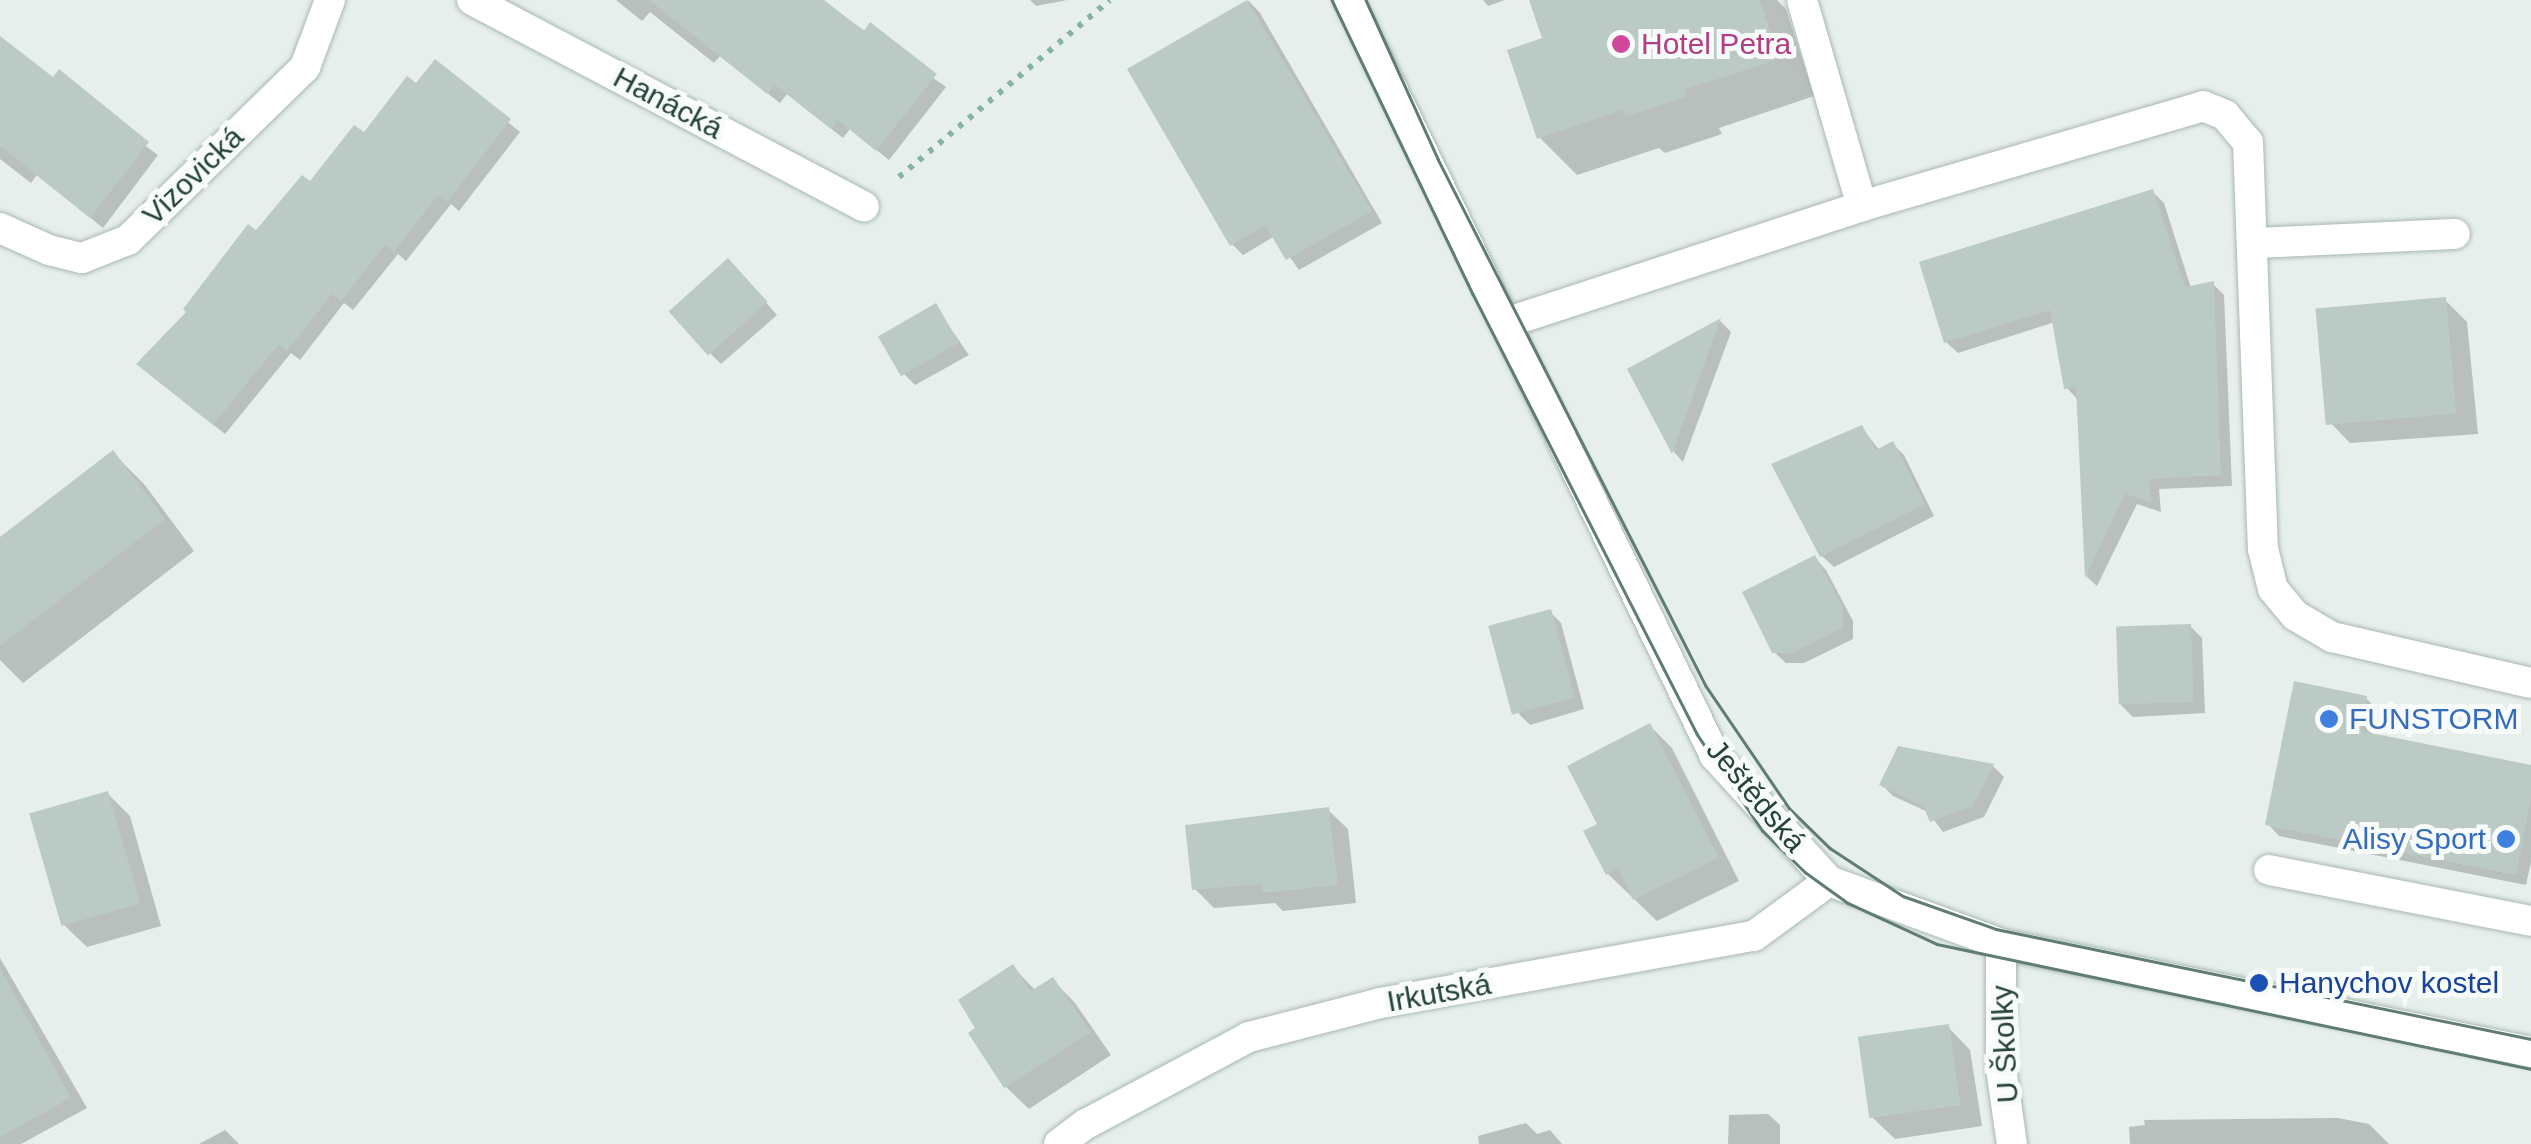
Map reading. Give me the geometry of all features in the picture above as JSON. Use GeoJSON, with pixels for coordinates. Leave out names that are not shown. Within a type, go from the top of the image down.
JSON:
{"type":"FeatureCollection","features":[{"type":"Feature","properties":{"kind":"street","name":"Vizovická"},"geometry":{"type":"LineString","coordinates":[[0,228],[50,250],[82,258],[128,240],[304,67],[330,0]]}},
{"type":"Feature","properties":{"kind":"street","name":"Hanácká"},"geometry":{"type":"LineString","coordinates":[[472,0],[864,207]]}},
{"type":"Feature","properties":{"kind":"street","name":"Ještědská"},"geometry":{"type":"LineString","coordinates":[[1349,0],[1715,756],[1829,881],[2001,944],[2531,1052]]}},
{"type":"Feature","properties":{"kind":"street"},"geometry":{"type":"LineString","coordinates":[[1802,0],[1862,206]]}},
{"type":"Feature","properties":{"kind":"street"},"geometry":{"type":"LineString","coordinates":[[1504,322],[1862,206],[2203,106],[2225,115],[2248,142],[2255,243],[2263,549],[2273,589],[2296,616],[2332,638],[2531,683]]}},
{"type":"Feature","properties":{"kind":"street"},"geometry":{"type":"LineString","coordinates":[[2255,243],[2454,234]]}},
{"type":"Feature","properties":{"kind":"street"},"geometry":{"type":"LineString","coordinates":[[2269,870],[2531,921]]}},
{"type":"Feature","properties":{"kind":"street","name":"Irkutská"},"geometry":{"type":"LineString","coordinates":[[1059,1144],[1086,1124],[1249,1037],[1380,1003],[1754,936],[1829,881]]}},
{"type":"Feature","properties":{"kind":"street","name":"U Školky"},"geometry":{"type":"LineString","coordinates":[[2001,944],[2002,1068],[2012,1144]]}},
{"type":"Feature","properties":{"kind":"path"},"geometry":{"type":"LineString","coordinates":[[864,207],[1110,0]]}},
{"type":"Feature","properties":{"kind":"building"},"geometry":{"type":"Polygon","coordinates":[[[649,0],[824,0],[864,31],[870,22],[937,74],[876,151],[838,120],[831,129],[775,85],[767,94],[649,0]]]}},
{"type":"Feature","properties":{"kind":"building"},"geometry":{"type":"Polygon","coordinates":[[[1247,0],[1372,211],[1286,260],[1265,225],[1230,246],[1127,69],[1247,0]]]}},
{"type":"Feature","properties":{"kind":"building"},"geometry":{"type":"Polygon","coordinates":[[[1529,0],[1760,0],[1779,59],[1684,90],[1686,97],[1625,117],[1623,110],[1537,139],[1507,50],[1542,38],[1529,0]]]}},
{"type":"Feature","properties":{"kind":"building"},"geometry":{"type":"Polygon","coordinates":[[[0,36],[53,77],[59,69],[149,142],[90,218],[0,146],[0,36]]]}},
{"type":"Feature","properties":{"kind":"building"},"geometry":{"type":"Polygon","coordinates":[[[435,59],[511,119],[447,202],[438,195],[394,252],[385,245],[341,301],[332,294],[287,351],[279,344],[213,425],[136,364],[186,312],[183,309],[248,224],[256,230],[302,175],[310,181],[354,125],[364,132],[407,76],[416,83],[435,59]]]}},
{"type":"Feature","properties":{"kind":"building"},"geometry":{"type":"Polygon","coordinates":[[[2153,189],[2185,287],[2214,281],[2221,475],[2149,479],[2151,502],[2125,494],[2085,578],[2076,387],[2064,389],[2050,310],[1944,343],[1919,262],[2153,189]]]}},
{"type":"Feature","properties":{"kind":"building"},"geometry":{"type":"Polygon","coordinates":[[[728,258],[767,302],[708,355],[669,312],[728,258]]]}},
{"type":"Feature","properties":{"kind":"building"},"geometry":{"type":"Polygon","coordinates":[[[2446,297],[2456,414],[2326,425],[2315,308],[2446,297]]]}},
{"type":"Feature","properties":{"kind":"building"},"geometry":{"type":"Polygon","coordinates":[[[936,303],[959,343],[901,376],[878,336],[936,303]]]}},
{"type":"Feature","properties":{"kind":"building"},"geometry":{"type":"Polygon","coordinates":[[[1721,318],[1672,454],[1627,369],[1721,318]]]}},
{"type":"Feature","properties":{"kind":"building"},"geometry":{"type":"Polygon","coordinates":[[[1862,425],[1876,450],[1893,441],[1925,504],[1820,557],[1771,464],[1862,425]]]}},
{"type":"Feature","properties":{"kind":"building"},"geometry":{"type":"Polygon","coordinates":[[[113,450],[165,519],[0,646],[0,537],[113,450]]]}},
{"type":"Feature","properties":{"kind":"building"},"geometry":{"type":"Polygon","coordinates":[[[1815,555],[1843,608],[1843,628],[1792,653],[1772,653],[1742,592],[1815,555]]]}},
{"type":"Feature","properties":{"kind":"building"},"geometry":{"type":"Polygon","coordinates":[[[1551,609],[1575,698],[1512,715],[1488,626],[1551,609]]]}},
{"type":"Feature","properties":{"kind":"building"},"geometry":{"type":"Polygon","coordinates":[[[2191,624],[2194,702],[2119,705],[2116,627],[2191,624]]]}},
{"type":"Feature","properties":{"kind":"building"},"geometry":{"type":"Polygon","coordinates":[[[2294,681],[2367,696],[2361,731],[2531,765],[2531,798],[2516,875],[2265,825],[2294,681]]]}},
{"type":"Feature","properties":{"kind":"building"},"geometry":{"type":"Polygon","coordinates":[[[1650,723],[1719,858],[1633,900],[1618,868],[1606,875],[1583,831],[1597,824],[1567,766],[1650,723]]]}},
{"type":"Feature","properties":{"kind":"building"},"geometry":{"type":"Polygon","coordinates":[[[1898,746],[1994,764],[1973,806],[1930,822],[1923,806],[1879,785],[1898,746]]]}},
{"type":"Feature","properties":{"kind":"building"},"geometry":{"type":"Polygon","coordinates":[[[108,791],[140,903],[61,926],[29,814],[108,791]]]}},
{"type":"Feature","properties":{"kind":"building"},"geometry":{"type":"Polygon","coordinates":[[[1329,807],[1338,885],[1262,893],[1261,884],[1192,890],[1185,825],[1329,807]]]}},
{"type":"Feature","properties":{"kind":"building"},"geometry":{"type":"Polygon","coordinates":[[[1013,964],[1031,991],[1053,977],[1091,1032],[1004,1088],[968,1033],[975,1028],[958,1000],[1013,964]]]}},
{"type":"Feature","properties":{"kind":"building"},"geometry":{"type":"Polygon","coordinates":[[[0,968],[71,1098],[0,1137],[0,968]]]}},
{"type":"Feature","properties":{"kind":"building"},"geometry":{"type":"Polygon","coordinates":[[[1949,1024],[1960,1105],[1869,1118],[1858,1037],[1949,1024]]]}},
{"type":"Feature","properties":{"kind":"tram line"},"geometry":{"type":"LineString","coordinates":[[1332,0],[1473,294],[1697,734],[1763,831],[1805,872],[1848,903],[1937,944],[2531,1069]]}},
{"type":"Feature","properties":{"kind":"tram line"},"geometry":{"type":"LineString","coordinates":[[1366,0],[1438,159],[1706,686],[1790,809],[1830,848],[1903,896],[1996,929],[2531,1039]]}},
{"type":"Feature","properties":{"kind":"place","name":"Hotel Petra"},"geometry":{"type":"Point","coordinates":[1621,44]}},
{"type":"Feature","properties":{"kind":"place","name":"FUNSTORM"},"geometry":{"type":"Point","coordinates":[2329,719]}},
{"type":"Feature","properties":{"kind":"place","name":"Alisy Sport"},"geometry":{"type":"Point","coordinates":[2506,839]}},
{"type":"Feature","properties":{"kind":"place","name":"Hanychov kostel"},"geometry":{"type":"Point","coordinates":[2259,983]}}]}
